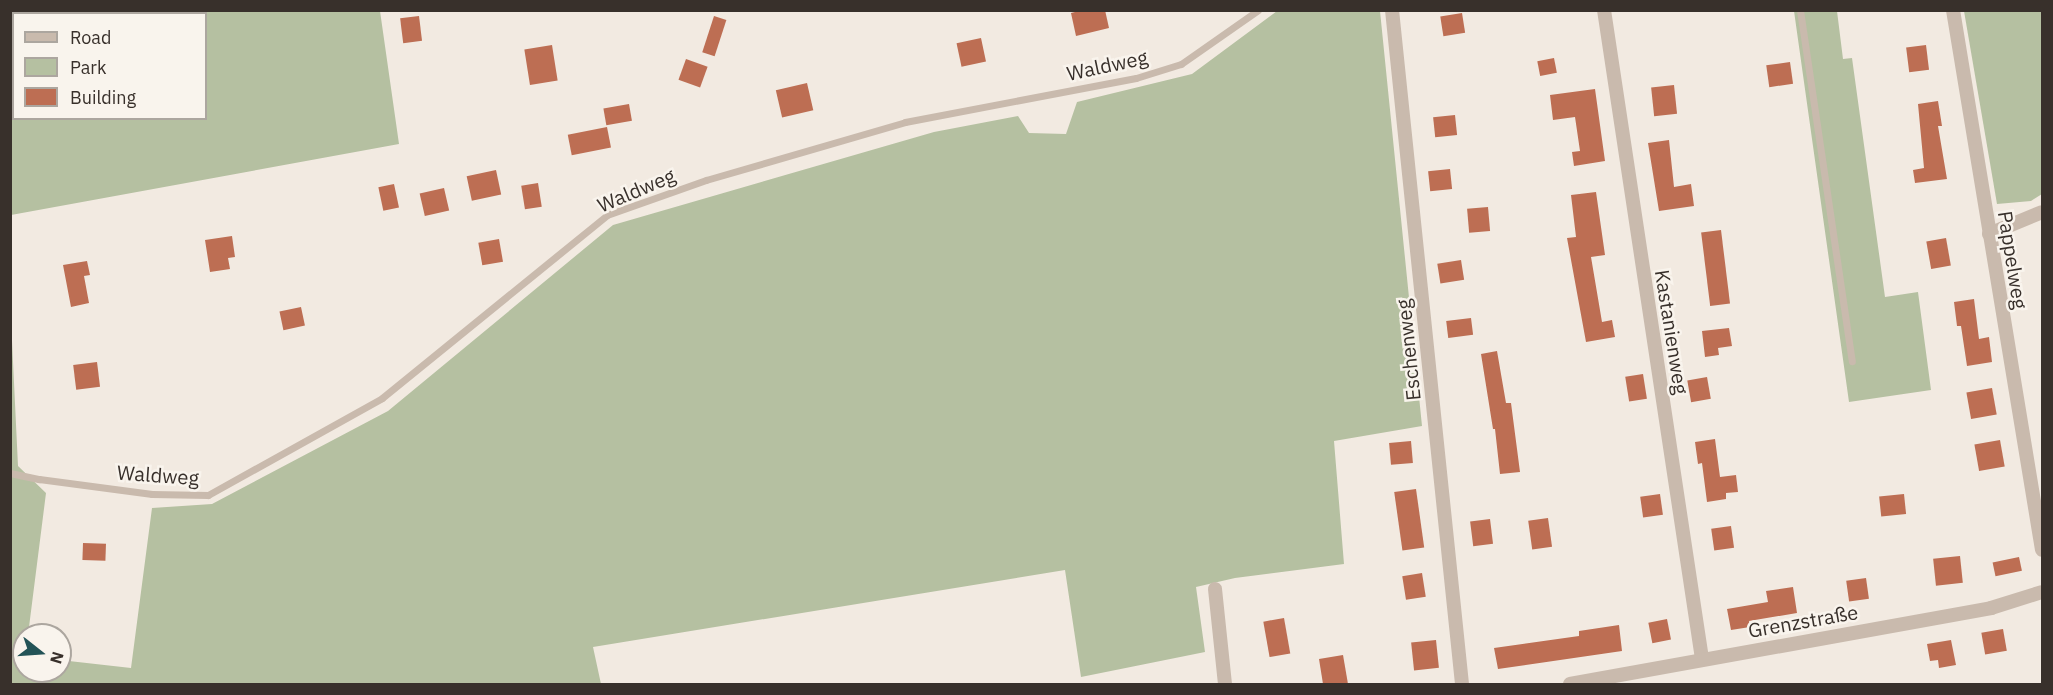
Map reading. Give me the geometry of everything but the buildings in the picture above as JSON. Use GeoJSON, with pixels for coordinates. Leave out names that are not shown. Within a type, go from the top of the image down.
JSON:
{"type":"FeatureCollection","features":[{"type":"Feature","properties":{"kind":"street","name":"Eschenweg"},"geometry":{"type":"LineString","coordinates":[[1392,10],[1462,684]]}},
{"type":"Feature","properties":{"kind":"street","name":"Kastanienweg"},"geometry":{"type":"LineString","coordinates":[[1604,10],[1702,659]]}},
{"type":"Feature","properties":{"kind":"street","name":"Pappelweg"},"geometry":{"type":"LineString","coordinates":[[1953,10],[2043,550]]}},
{"type":"Feature","properties":{"kind":"street"},"geometry":{"type":"LineString","coordinates":[[1989,234],[2043,212]]}},
{"type":"Feature","properties":{"kind":"street"},"geometry":{"type":"LineString","coordinates":[[1215,589],[1225,684]]}},
{"type":"Feature","properties":{"kind":"street","name":"Grenzstraße"},"geometry":{"type":"LineString","coordinates":[[1570,684],[1991,608],[2043,592]]}},
{"type":"Feature","properties":{"kind":"lane","name":"Waldweg"},"geometry":{"type":"LineString","coordinates":[[10,473],[152,494],[208,495],[382,398],[607,215],[706,180],[905,122],[1136,78],[1181,64],[1258,10]]}},
{"type":"Feature","properties":{"kind":"lane"},"geometry":{"type":"LineString","coordinates":[[1800,10],[1852,362]]}},
{"type":"Feature","properties":{"kind":"green space"},"geometry":{"type":"Polygon","coordinates":[[[380,11],[399,144],[11,215],[12,98],[12,120],[207,120],[207,12],[163,12],[380,11]]]}},
{"type":"Feature","properties":{"kind":"green space"},"geometry":{"type":"Polygon","coordinates":[[[1277,11],[1380,11],[1422,426],[1334,441],[1344,564],[1235,578],[1196,587],[1205,652],[1081,677],[1065,570],[593,647],[601,684],[11,684],[10,299],[18,466],[46,493],[30,623],[12,623],[12,683],[72,683],[72,661],[131,668],[152,508],[212,504],[388,411],[613,225],[934,132],[1018,116],[1029,133],[1066,134],[1077,102],[1192,74],[1277,11]]]}},
{"type":"Feature","properties":{"kind":"green space"},"geometry":{"type":"Polygon","coordinates":[[[1794,11],[1837,11],[1843,59],[1852,58],[1885,297],[1918,292],[1931,390],[1849,402],[1794,11]]]}},
{"type":"Feature","properties":{"kind":"green space"},"geometry":{"type":"Polygon","coordinates":[[[1964,11],[2042,11],[2042,194],[2031,201],[1997,204],[1964,11]]]}}]}
